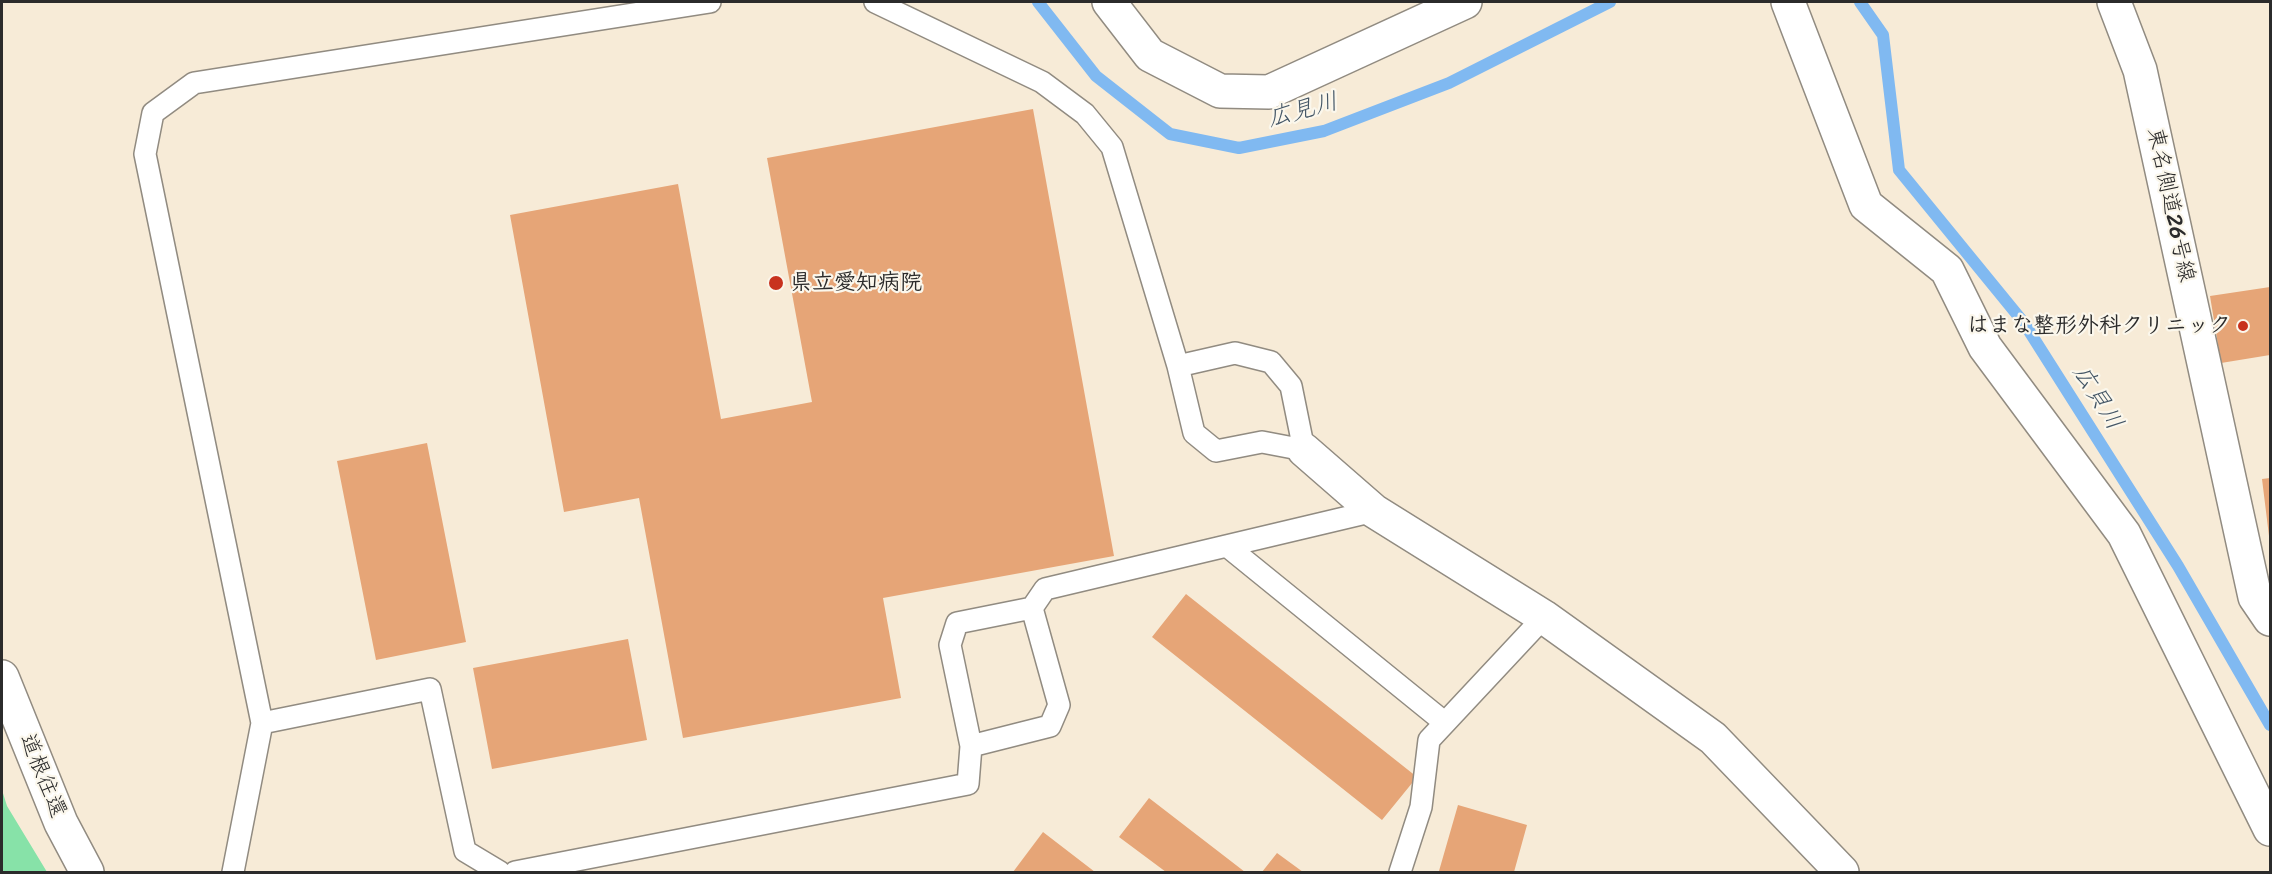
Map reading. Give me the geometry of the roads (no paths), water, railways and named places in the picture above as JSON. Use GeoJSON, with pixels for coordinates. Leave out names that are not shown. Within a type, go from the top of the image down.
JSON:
{"type":"FeatureCollection","features":[{"type":"Feature","properties":{"kind":"street"},"geometry":{"type":"LineString","coordinates":[[1109,2],[1150,55],[1220,91],[1269,92],[1464,2]]}},
{"type":"Feature","properties":{"kind":"street"},"geometry":{"type":"LineString","coordinates":[[1788,2],[1866,205],[1947,270],[1986,347],[2124,534],[2271,829]]}},
{"type":"Feature","properties":{"kind":"street","name":"東名側道26号線"},"geometry":{"type":"LineString","coordinates":[[2114,2],[2140,70],[2255,597],[2271,619]]}},
{"type":"Feature","properties":{"kind":"street"},"geometry":{"type":"LineString","coordinates":[[1304,450],[1374,511],[1544,617],[1713,738],[1842,873]]}},
{"type":"Feature","properties":{"kind":"street","name":"道根往還"},"geometry":{"type":"LineString","coordinates":[[2,676],[61,823],[87,873]]}},
{"type":"Feature","properties":{"kind":"lane"},"geometry":{"type":"LineString","coordinates":[[234,873],[262,723],[145,154],[153,113],[194,83],[710,2]]}},
{"type":"Feature","properties":{"kind":"lane"},"geometry":{"type":"LineString","coordinates":[[875,2],[1042,82],[1085,114],[1112,147],[1178,366],[1194,433],[1216,451],[1262,442],[1304,450],[1291,386],[1271,362],[1235,353],[1178,366]]}},
{"type":"Feature","properties":{"kind":"lane"},"geometry":{"type":"LineString","coordinates":[[514,873],[968,784],[971,746],[950,645],[957,623],[1032,608],[1045,589],[1374,511]]}},
{"type":"Feature","properties":{"kind":"lane"},"geometry":{"type":"LineString","coordinates":[[1227,546],[1444,722]]}},
{"type":"Feature","properties":{"kind":"lane"},"geometry":{"type":"LineString","coordinates":[[971,746],[1050,726],[1059,705],[1032,608]]}},
{"type":"Feature","properties":{"kind":"lane"},"geometry":{"type":"LineString","coordinates":[[1400,873],[1421,807],[1429,740],[1544,617]]}},
{"type":"Feature","properties":{"kind":"lane"},"geometry":{"type":"LineString","coordinates":[[262,723],[430,689],[465,851],[500,873]]}},
{"type":"Feature","properties":{"kind":"waterway","name":"広見川"},"geometry":{"type":"LineString","coordinates":[[1038,2],[1096,76],[1170,134],[1239,148],[1324,131],[1449,83],[1610,2]]}},
{"type":"Feature","properties":{"kind":"waterway","name":"広貝川"},"geometry":{"type":"LineString","coordinates":[[1860,2],[1883,35],[1899,170],[2024,323],[2178,566],[2270,725]]}},
{"type":"Feature","properties":{"kind":"place","name":"県立愛知病院"},"geometry":{"type":"Point","coordinates":[776,283]}},
{"type":"Feature","properties":{"kind":"place","name":"はまな整形外科クリニック"},"geometry":{"type":"Point","coordinates":[2243,326]}}]}
